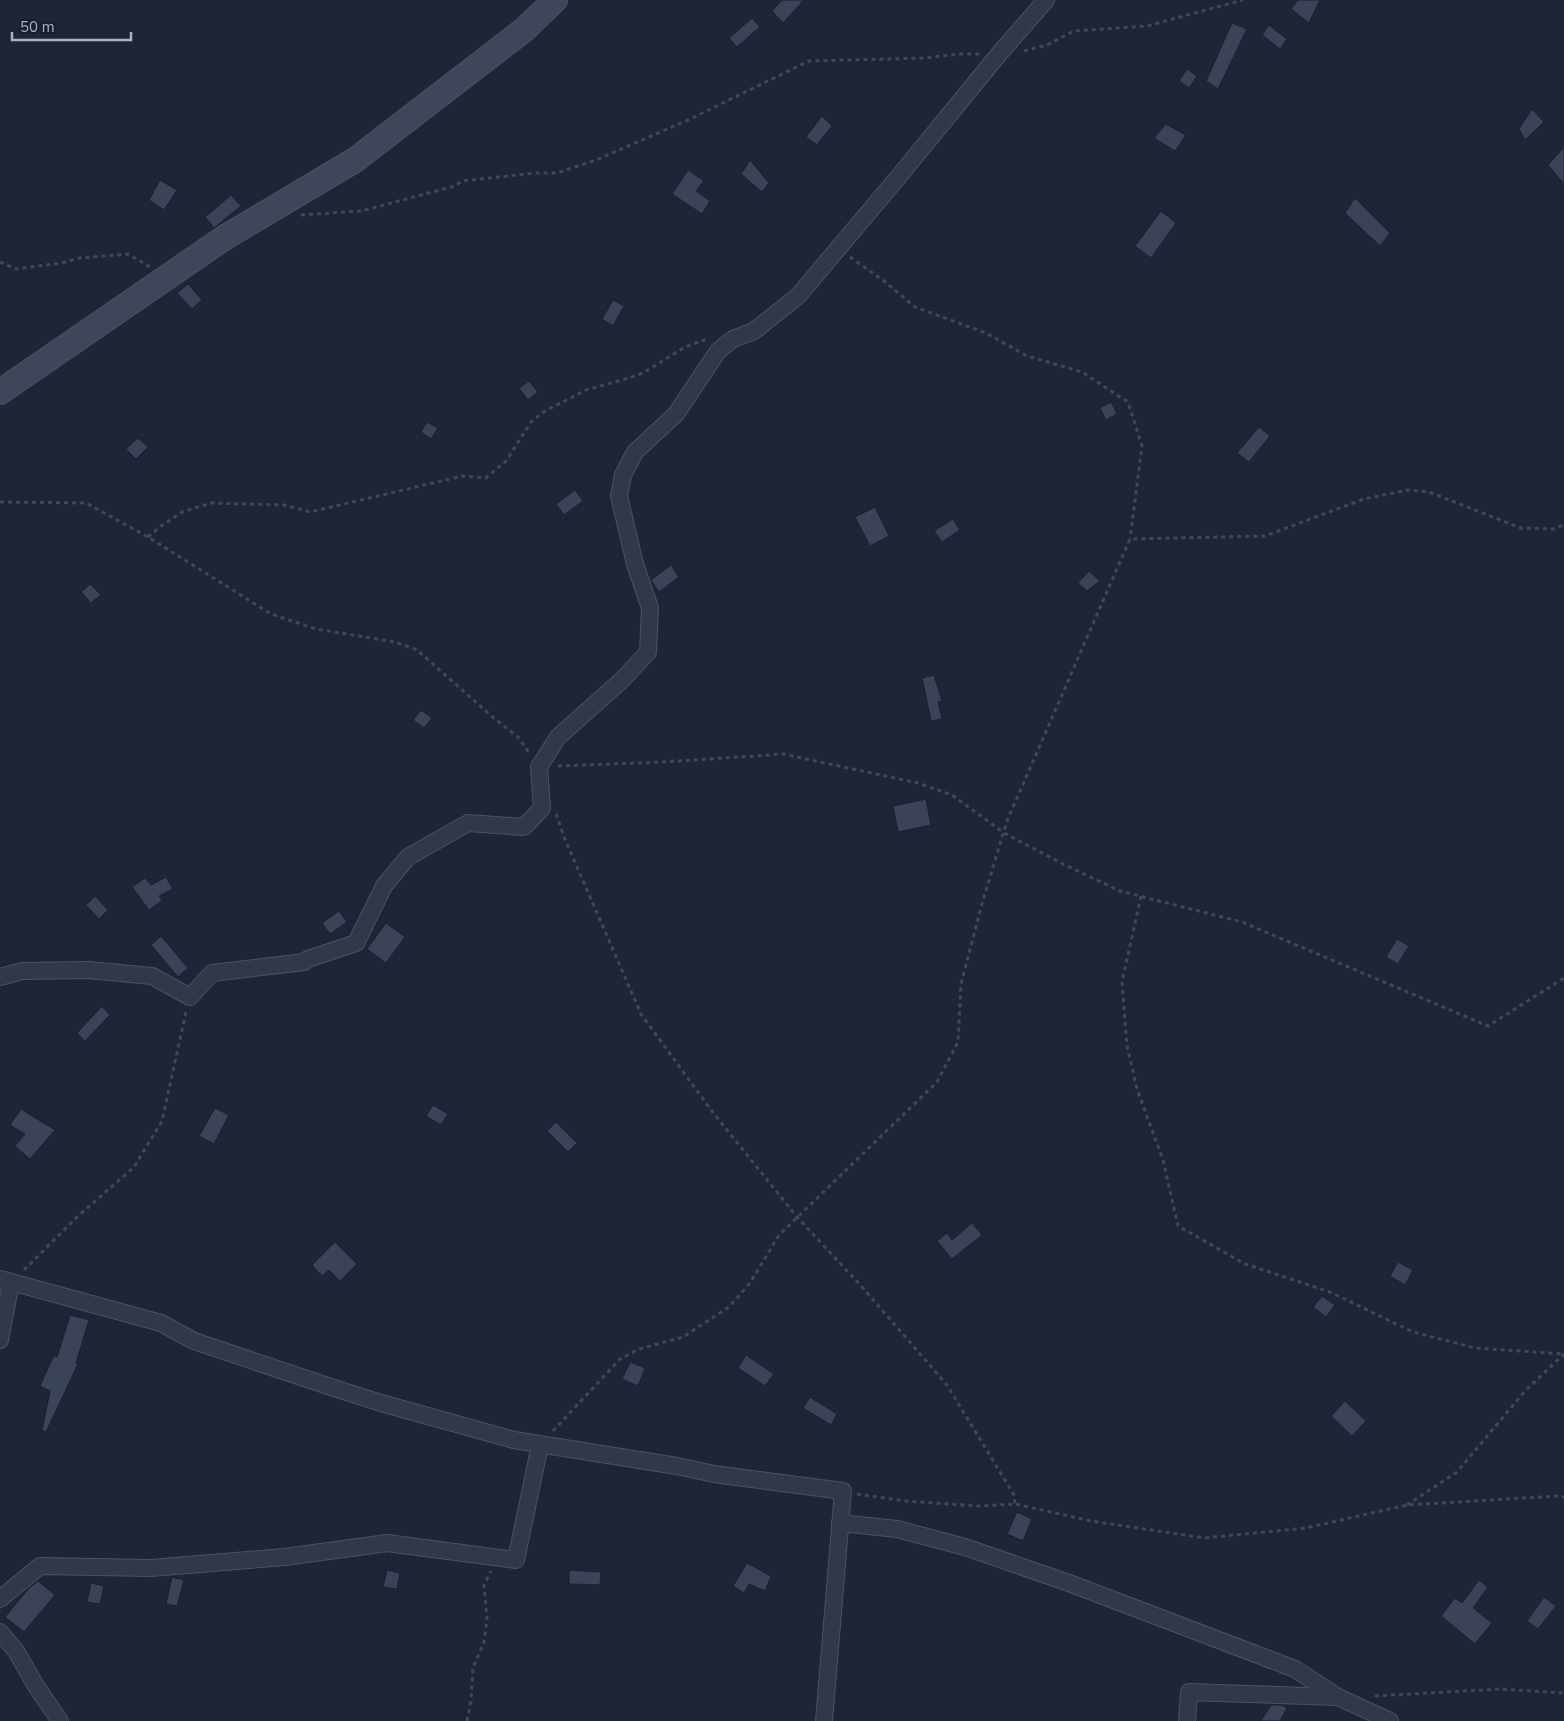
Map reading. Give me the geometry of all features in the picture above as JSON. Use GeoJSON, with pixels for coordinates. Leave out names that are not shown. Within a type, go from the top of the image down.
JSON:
{"type":"FeatureCollection","features":[{"type":"Feature","properties":{"kind":"main road"},"geometry":{"type":"LineString","coordinates":[[0,392],[224,238],[355,160],[525,29],[555,0]]}},
{"type":"Feature","properties":{"kind":"street"},"geometry":{"type":"LineString","coordinates":[[0,977],[22,971],[55,970],[88,970],[152,976],[190,997],[212,973],[304,962],[356,943],[384,886],[408,857],[468,823],[524,827],[542,808],[539,766],[558,737],[622,680],[648,652],[650,608],[635,564],[620,496],[623,475],[635,452],[676,414],[718,351],[733,339],[754,331],[798,296],[1046,0]]}},
{"type":"Feature","properties":{"kind":"street"},"geometry":{"type":"LineString","coordinates":[[0,1340],[6,1281],[161,1323],[194,1341],[382,1403],[514,1440],[677,1466],[714,1474],[843,1491],[824,1721]]}},
{"type":"Feature","properties":{"kind":"street"},"geometry":{"type":"LineString","coordinates":[[0,1599],[40,1566],[151,1568],[285,1557],[387,1543],[516,1560],[540,1445]]}},
{"type":"Feature","properties":{"kind":"street"},"geometry":{"type":"LineString","coordinates":[[840,1522],[897,1530],[974,1550],[1079,1587],[1296,1669],[1338,1697],[1390,1721]]}},
{"type":"Feature","properties":{"kind":"street"},"geometry":{"type":"LineString","coordinates":[[0,1632],[16,1651],[36,1686],[60,1721]]}},
{"type":"Feature","properties":{"kind":"street"},"geometry":{"type":"LineString","coordinates":[[1187,1721],[1190,1692],[1338,1697]]}},
{"type":"Feature","properties":{"kind":"path"},"geometry":{"type":"LineString","coordinates":[[999,54],[1019,52],[1046,44],[1074,31],[1147,26],[1243,0]]}},
{"type":"Feature","properties":{"kind":"path"},"geometry":{"type":"LineString","coordinates":[[297,215],[361,211],[455,186],[462,181],[536,173],[557,173],[596,160],[633,144],[809,61],[924,58],[960,54]]}},
{"type":"Feature","properties":{"kind":"path"},"geometry":{"type":"LineString","coordinates":[[540,1445],[620,1359],[639,1349],[683,1337],[728,1307],[750,1283],[779,1235],[937,1082],[958,1042],[961,984],[983,900],[1011,812],[1130,539],[1142,446],[1128,402],[1082,372],[1027,356],[986,333],[915,307],[884,281],[838,249]]}},
{"type":"Feature","properties":{"kind":"path"},"geometry":{"type":"LineString","coordinates":[[0,262],[16,269],[61,263],[80,258],[128,254],[168,278]]}},
{"type":"Feature","properties":{"kind":"path"},"geometry":{"type":"LineString","coordinates":[[148,537],[182,512],[211,503],[284,505],[310,512],[463,476],[486,478],[506,461],[531,422],[545,410],[586,390],[643,373],[685,347],[713,337]]}},
{"type":"Feature","properties":{"kind":"path"},"geometry":{"type":"LineString","coordinates":[[1130,539],[1265,536],[1364,499],[1408,490],[1429,492],[1521,528],[1554,529],[1564,526]]}},
{"type":"Feature","properties":{"kind":"path"},"geometry":{"type":"LineString","coordinates":[[0,502],[86,503],[148,537],[271,614],[316,628],[395,642],[417,650],[518,737],[539,766],[663,762],[783,754],[918,783],[952,795],[1004,833],[1120,891],[1242,922],[1488,1026],[1564,978]]}},
{"type":"Feature","properties":{"kind":"path"},"geometry":{"type":"LineString","coordinates":[[555,811],[564,837],[641,1014],[711,1110],[797,1217],[863,1288],[947,1385],[1014,1495],[1015,1504]]}},
{"type":"Feature","properties":{"kind":"path"},"geometry":{"type":"LineString","coordinates":[[1141,896],[1122,982],[1127,1046],[1137,1089],[1163,1160],[1178,1226],[1244,1264],[1330,1292],[1413,1332],[1476,1348],[1564,1354]]}},
{"type":"Feature","properties":{"kind":"path"},"geometry":{"type":"LineString","coordinates":[[6,1281],[134,1167],[162,1121],[190,997]]}},
{"type":"Feature","properties":{"kind":"path"},"geometry":{"type":"LineString","coordinates":[[1407,1505],[1457,1472],[1525,1391],[1564,1354]]}},
{"type":"Feature","properties":{"kind":"path"},"geometry":{"type":"LineString","coordinates":[[843,1491],[905,1502],[978,1506],[1015,1504],[1091,1521],[1204,1538],[1306,1528],[1407,1505],[1548,1496],[1564,1497]]}},
{"type":"Feature","properties":{"kind":"path"},"geometry":{"type":"LineString","coordinates":[[467,1721],[471,1701],[473,1668],[484,1642],[487,1619],[484,1585],[497,1557]]}},
{"type":"Feature","properties":{"kind":"path"},"geometry":{"type":"LineString","coordinates":[[1338,1697],[1499,1690],[1564,1693]]}},
{"type":"Feature","properties":{"kind":"building"},"geometry":{"type":"Polygon","coordinates":[[[782,0],[804,0],[783,23],[772,11],[782,0]]]}},
{"type":"Feature","properties":{"kind":"building"},"geometry":{"type":"Polygon","coordinates":[[[1298,0],[1320,0],[1309,23],[1291,9],[1298,0]]]}},
{"type":"Feature","properties":{"kind":"building"},"geometry":{"type":"Polygon","coordinates":[[[752,18],[760,27],[737,47],[729,38],[752,18]]]}},
{"type":"Feature","properties":{"kind":"building"},"geometry":{"type":"Polygon","coordinates":[[[1232,23],[1247,29],[1218,89],[1206,81],[1232,23]]]}},
{"type":"Feature","properties":{"kind":"building"},"geometry":{"type":"Polygon","coordinates":[[[1269,25],[1287,39],[1280,49],[1262,35],[1269,25]]]}},
{"type":"Feature","properties":{"kind":"building"},"geometry":{"type":"Polygon","coordinates":[[[1187,69],[1197,76],[1189,88],[1179,81],[1187,69]]]}},
{"type":"Feature","properties":{"kind":"building"},"geometry":{"type":"Polygon","coordinates":[[[1532,109],[1544,122],[1525,140],[1519,129],[1532,109]]]}},
{"type":"Feature","properties":{"kind":"building"},"geometry":{"type":"Polygon","coordinates":[[[822,116],[832,126],[817,145],[806,137],[822,116]]]}},
{"type":"Feature","properties":{"kind":"building"},"geometry":{"type":"Polygon","coordinates":[[[1166,124],[1186,135],[1175,151],[1154,138],[1166,124]]]}},
{"type":"Feature","properties":{"kind":"building"},"geometry":{"type":"Polygon","coordinates":[[[1564,147],[1564,184],[1548,165],[1564,147]]]}},
{"type":"Feature","properties":{"kind":"building"},"geometry":{"type":"Polygon","coordinates":[[[750,160],[769,183],[762,192],[741,174],[750,160]]]}},
{"type":"Feature","properties":{"kind":"building"},"geometry":{"type":"Polygon","coordinates":[[[688,170],[704,181],[696,191],[710,201],[702,214],[672,194],[688,170]]]}},
{"type":"Feature","properties":{"kind":"building"},"geometry":{"type":"Polygon","coordinates":[[[160,180],[177,190],[164,210],[149,200],[160,180]]]}},
{"type":"Feature","properties":{"kind":"building"},"geometry":{"type":"Polygon","coordinates":[[[231,195],[241,206],[214,228],[205,217],[231,195]]]}},
{"type":"Feature","properties":{"kind":"building"},"geometry":{"type":"Polygon","coordinates":[[[1355,198],[1390,233],[1380,246],[1345,213],[1355,198]]]}},
{"type":"Feature","properties":{"kind":"building"},"geometry":{"type":"Polygon","coordinates":[[[1161,211],[1176,223],[1151,258],[1135,246],[1161,211]]]}},
{"type":"Feature","properties":{"kind":"building"},"geometry":{"type":"Polygon","coordinates":[[[188,284],[202,300],[192,309],[177,293],[188,284]]]}},
{"type":"Feature","properties":{"kind":"building"},"geometry":{"type":"Polygon","coordinates":[[[613,300],[624,306],[613,326],[602,319],[613,300]]]}},
{"type":"Feature","properties":{"kind":"building"},"geometry":{"type":"Polygon","coordinates":[[[529,381],[538,392],[528,400],[519,388],[529,381]]]}},
{"type":"Feature","properties":{"kind":"building"},"geometry":{"type":"Polygon","coordinates":[[[1111,402],[1117,414],[1106,420],[1100,408],[1111,402]]]}},
{"type":"Feature","properties":{"kind":"building"},"geometry":{"type":"Polygon","coordinates":[[[427,422],[438,428],[431,439],[421,432],[427,422]]]}},
{"type":"Feature","properties":{"kind":"building"},"geometry":{"type":"Polygon","coordinates":[[[1259,427],[1270,436],[1249,462],[1237,453],[1259,427]]]}},
{"type":"Feature","properties":{"kind":"building"},"geometry":{"type":"Polygon","coordinates":[[[138,438],[148,447],[136,459],[126,449],[138,438]]]}},
{"type":"Feature","properties":{"kind":"building"},"geometry":{"type":"Polygon","coordinates":[[[575,490],[583,501],[564,515],[556,504],[575,490]]]}},
{"type":"Feature","properties":{"kind":"building"},"geometry":{"type":"Polygon","coordinates":[[[875,507],[889,536],[870,546],[855,517],[875,507]]]}},
{"type":"Feature","properties":{"kind":"building"},"geometry":{"type":"Polygon","coordinates":[[[953,519],[960,530],[942,542],[934,531],[953,519]]]}},
{"type":"Feature","properties":{"kind":"building"},"geometry":{"type":"Polygon","coordinates":[[[671,565],[679,577],[659,592],[651,580],[671,565]]]}},
{"type":"Feature","properties":{"kind":"building"},"geometry":{"type":"Polygon","coordinates":[[[1089,571],[1100,581],[1087,591],[1078,583],[1089,571]]]}},
{"type":"Feature","properties":{"kind":"building"},"geometry":{"type":"Polygon","coordinates":[[[90,584],[101,595],[91,603],[81,592],[90,584]]]}},
{"type":"Feature","properties":{"kind":"building"},"geometry":{"type":"Polygon","coordinates":[[[934,675],[942,701],[938,702],[942,719],[931,721],[922,678],[934,675]]]}},
{"type":"Feature","properties":{"kind":"building"},"geometry":{"type":"Polygon","coordinates":[[[421,710],[432,718],[424,728],[413,720],[421,710]]]}},
{"type":"Feature","properties":{"kind":"building"},"geometry":{"type":"Polygon","coordinates":[[[926,799],[931,825],[898,832],[893,806],[926,799]]]}},
{"type":"Feature","properties":{"kind":"building"},"geometry":{"type":"Polygon","coordinates":[[[166,877],[173,889],[159,896],[162,901],[149,910],[132,887],[145,878],[151,885],[166,877]]]}},
{"type":"Feature","properties":{"kind":"building"},"geometry":{"type":"Polygon","coordinates":[[[95,896],[108,910],[99,919],[86,905],[95,896]]]}},
{"type":"Feature","properties":{"kind":"building"},"geometry":{"type":"Polygon","coordinates":[[[339,911],[347,922],[330,934],[322,923],[339,911]]]}},
{"type":"Feature","properties":{"kind":"building"},"geometry":{"type":"Polygon","coordinates":[[[386,923],[405,937],[386,963],[367,949],[386,923]]]}},
{"type":"Feature","properties":{"kind":"building"},"geometry":{"type":"Polygon","coordinates":[[[161,936],[188,968],[178,977],[151,945],[161,936]]]}},
{"type":"Feature","properties":{"kind":"building"},"geometry":{"type":"Polygon","coordinates":[[[1397,939],[1409,946],[1398,964],[1386,957],[1397,939]]]}},
{"type":"Feature","properties":{"kind":"building"},"geometry":{"type":"Polygon","coordinates":[[[102,1006],[110,1015],[85,1041],[77,1033],[102,1006]]]}},
{"type":"Feature","properties":{"kind":"building"},"geometry":{"type":"Polygon","coordinates":[[[433,1105],[448,1114],[441,1125],[426,1116],[433,1105]]]}},
{"type":"Feature","properties":{"kind":"building"},"geometry":{"type":"Polygon","coordinates":[[[215,1108],[229,1115],[214,1144],[199,1136],[215,1108]]]}},
{"type":"Feature","properties":{"kind":"building"},"geometry":{"type":"Polygon","coordinates":[[[21,1109],[55,1130],[30,1159],[15,1146],[25,1134],[10,1125],[21,1109]]]}},
{"type":"Feature","properties":{"kind":"building"},"geometry":{"type":"Polygon","coordinates":[[[556,1122],[577,1143],[568,1152],[547,1131],[556,1122]]]}},
{"type":"Feature","properties":{"kind":"building"},"geometry":{"type":"Polygon","coordinates":[[[972,1223],[982,1235],[952,1259],[937,1241],[947,1233],[952,1240],[972,1223]]]}},
{"type":"Feature","properties":{"kind":"building"},"geometry":{"type":"Polygon","coordinates":[[[335,1242],[357,1264],[340,1281],[329,1270],[322,1276],[312,1265],[335,1242]]]}},
{"type":"Feature","properties":{"kind":"building"},"geometry":{"type":"Polygon","coordinates":[[[1398,1262],[1413,1270],[1405,1285],[1390,1276],[1398,1262]]]}},
{"type":"Feature","properties":{"kind":"building"},"geometry":{"type":"Polygon","coordinates":[[[1322,1296],[1335,1305],[1326,1317],[1313,1307],[1322,1296]]]}},
{"type":"Feature","properties":{"kind":"building"},"geometry":{"type":"Polygon","coordinates":[[[70,1315],[89,1320],[76,1363],[78,1364],[46,1432],[42,1430],[50,1391],[40,1386],[54,1355],[57,1357],[70,1315]]]}},
{"type":"Feature","properties":{"kind":"building"},"geometry":{"type":"Polygon","coordinates":[[[746,1355],[774,1374],[765,1386],[738,1368],[746,1355]]]}},
{"type":"Feature","properties":{"kind":"building"},"geometry":{"type":"Polygon","coordinates":[[[630,1362],[645,1368],[638,1386],[622,1379],[630,1362]]]}},
{"type":"Feature","properties":{"kind":"building"},"geometry":{"type":"Polygon","coordinates":[[[810,1397],[837,1414],[831,1425],[803,1408],[810,1397]]]}},
{"type":"Feature","properties":{"kind":"building"},"geometry":{"type":"Polygon","coordinates":[[[1345,1401],[1366,1421],[1352,1436],[1331,1416],[1345,1401]]]}},
{"type":"Feature","properties":{"kind":"building"},"geometry":{"type":"Polygon","coordinates":[[[1017,1512],[1032,1519],[1023,1541],[1007,1534],[1017,1512]]]}},
{"type":"Feature","properties":{"kind":"building"},"geometry":{"type":"Polygon","coordinates":[[[747,1563],[771,1576],[765,1591],[749,1584],[744,1593],[733,1586],[747,1563]]]}},
{"type":"Feature","properties":{"kind":"building"},"geometry":{"type":"Polygon","coordinates":[[[387,1570],[400,1573],[397,1589],[383,1587],[387,1570]]]}},
{"type":"Feature","properties":{"kind":"building"},"geometry":{"type":"Polygon","coordinates":[[[569,1570],[601,1572],[600,1585],[569,1584],[569,1570]]]}},
{"type":"Feature","properties":{"kind":"building"},"geometry":{"type":"Polygon","coordinates":[[[172,1577],[184,1580],[177,1606],[166,1604],[172,1577]]]}},
{"type":"Feature","properties":{"kind":"building"},"geometry":{"type":"Polygon","coordinates":[[[1479,1580],[1488,1587],[1473,1608],[1492,1623],[1475,1644],[1441,1616],[1455,1598],[1462,1603],[1479,1580]]]}},
{"type":"Feature","properties":{"kind":"building"},"geometry":{"type":"Polygon","coordinates":[[[38,1581],[55,1595],[24,1632],[5,1617],[29,1588],[38,1581]]]}},
{"type":"Feature","properties":{"kind":"building"},"geometry":{"type":"Polygon","coordinates":[[[91,1583],[104,1586],[100,1604],[87,1602],[91,1583]]]}},
{"type":"Feature","properties":{"kind":"building"},"geometry":{"type":"Polygon","coordinates":[[[1544,1597],[1556,1606],[1538,1629],[1527,1621],[1544,1597]]]}},
{"type":"Feature","properties":{"kind":"building"},"geometry":{"type":"Polygon","coordinates":[[[1271,1705],[1282,1705],[1287,1708],[1280,1721],[1261,1721],[1271,1705]]]}}]}
